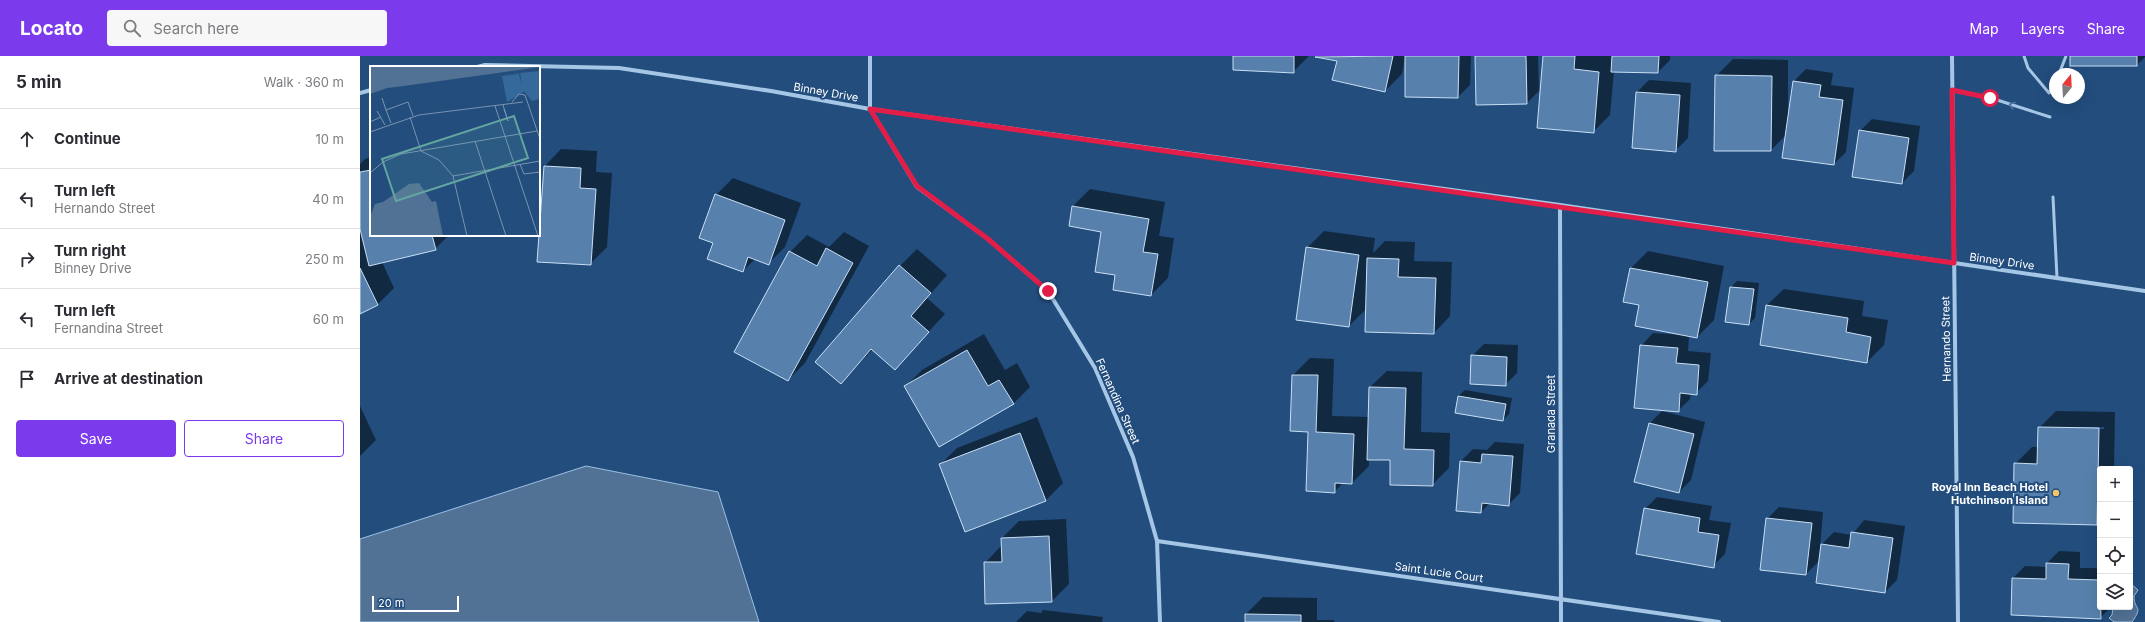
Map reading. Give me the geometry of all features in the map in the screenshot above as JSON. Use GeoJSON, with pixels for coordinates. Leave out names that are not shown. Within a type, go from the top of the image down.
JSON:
{"type":"FeatureCollection","features":[{"type":"Feature","properties":{"kind":"street"},"geometry":{"type":"LineString","coordinates":[[870,56],[870,109]]}},
{"type":"Feature","properties":{"kind":"street","name":"Hernando Street"},"geometry":{"type":"LineString","coordinates":[[1952,56],[1958,622]]}},
{"type":"Feature","properties":{"kind":"street","name":"Binney Drive"},"geometry":{"type":"LineString","coordinates":[[481,66],[530,66]]}},
{"type":"Feature","properties":{"kind":"street","name":"Binney Drive"},"geometry":{"type":"LineString","coordinates":[[540,66],[620,68],[770,91],[870,109],[1560,206],[2145,291]]}},
{"type":"Feature","properties":{"kind":"street"},"geometry":{"type":"LineString","coordinates":[[360,93],[370,90]]}},
{"type":"Feature","properties":{"kind":"street","name":"Fernandina Street"},"geometry":{"type":"LineString","coordinates":[[870,109],[917,186],[988,239],[1048,291],[1095,368],[1133,457],[1157,541],[1160,622]]}},
{"type":"Feature","properties":{"kind":"street","name":"Granada Street"},"geometry":{"type":"LineString","coordinates":[[1560,206],[1561,622]]}},
{"type":"Feature","properties":{"kind":"street","name":"Saint Lucie Court"},"geometry":{"type":"LineString","coordinates":[[1157,541],[1719,622]]}},
{"type":"Feature","properties":{"kind":"lane"},"geometry":{"type":"LineString","coordinates":[[2024,56],[2032,73],[2049,93]]}},
{"type":"Feature","properties":{"kind":"lane"},"geometry":{"type":"LineString","coordinates":[[2061,68],[2066,56]]}},
{"type":"Feature","properties":{"kind":"lane"},"geometry":{"type":"LineString","coordinates":[[1952,90],[1990,98],[2050,117]]}},
{"type":"Feature","properties":{"kind":"lane"},"geometry":{"type":"LineString","coordinates":[[2053,197],[2057,278]]}},
{"type":"Feature","properties":{"kind":"water"},"geometry":{"type":"Polygon","coordinates":[[[586,466],[718,492],[759,622],[360,622],[360,539],[586,466]]]}},
{"type":"Feature","properties":{"kind":"water"},"geometry":{"type":"Polygon","coordinates":[[[2133,586],[2138,590],[2134,596],[2135,604],[2138,608],[2136,617],[2132,622],[2114,622],[2109,618],[2112,615],[2113,610],[2133,610],[2133,586]]]}},
{"type":"Feature","properties":{"kind":"building"},"geometry":{"type":"Polygon","coordinates":[[[1233,56],[1294,56],[1294,73],[1233,70],[1233,56]]]}},
{"type":"Feature","properties":{"kind":"building"},"geometry":{"type":"Polygon","coordinates":[[[1393,56],[1385,92],[1332,80],[1337,61],[1315,57],[1393,56]]]}},
{"type":"Feature","properties":{"kind":"building"},"geometry":{"type":"Polygon","coordinates":[[[1405,56],[1459,56],[1458,98],[1405,97],[1405,56]]]}},
{"type":"Feature","properties":{"kind":"building"},"geometry":{"type":"Polygon","coordinates":[[[1475,56],[1526,56],[1527,104],[1476,105],[1475,56]]]}},
{"type":"Feature","properties":{"kind":"building"},"geometry":{"type":"Polygon","coordinates":[[[1543,56],[1575,56],[1574,69],[1599,72],[1594,133],[1537,128],[1543,56]]]}},
{"type":"Feature","properties":{"kind":"building"},"geometry":{"type":"Polygon","coordinates":[[[1612,56],[1659,56],[1658,73],[1611,72],[1612,56]]]}},
{"type":"Feature","properties":{"kind":"building"},"geometry":{"type":"Polygon","coordinates":[[[2070,56],[2137,56],[2137,66],[2070,66],[2070,56]]]}},
{"type":"Feature","properties":{"kind":"building"},"geometry":{"type":"Polygon","coordinates":[[[1715,75],[1772,76],[1771,151],[1714,151],[1715,75]]]}},
{"type":"Feature","properties":{"kind":"building"},"geometry":{"type":"Polygon","coordinates":[[[1793,81],[1821,85],[1819,97],[1843,100],[1834,165],[1782,158],[1793,81]]]}},
{"type":"Feature","properties":{"kind":"building"},"geometry":{"type":"Polygon","coordinates":[[[1636,92],[1680,95],[1676,152],[1632,148],[1636,92]]]}},
{"type":"Feature","properties":{"kind":"building"},"geometry":{"type":"Polygon","coordinates":[[[1859,130],[1909,138],[1902,184],[1852,177],[1859,130]]]}},
{"type":"Feature","properties":{"kind":"building"},"geometry":{"type":"Polygon","coordinates":[[[544,166],[581,168],[580,188],[596,189],[591,265],[537,262],[544,166]]]}},
{"type":"Feature","properties":{"kind":"building"},"geometry":{"type":"Polygon","coordinates":[[[370,170],[370,236],[432,236],[436,250],[369,266],[360,229],[360,172],[370,170]]]}},
{"type":"Feature","properties":{"kind":"building"},"geometry":{"type":"Polygon","coordinates":[[[715,194],[785,220],[769,265],[748,257],[743,272],[707,259],[713,243],[699,238],[715,194]]]}},
{"type":"Feature","properties":{"kind":"building"},"geometry":{"type":"Polygon","coordinates":[[[1072,206],[1149,219],[1143,252],[1158,254],[1151,296],[1113,290],[1115,275],[1095,272],[1101,232],[1069,226],[1072,206]]]}},
{"type":"Feature","properties":{"kind":"building"},"geometry":{"type":"Polygon","coordinates":[[[1306,247],[1359,255],[1349,327],[1296,320],[1306,247]]]}},
{"type":"Feature","properties":{"kind":"building"},"geometry":{"type":"Polygon","coordinates":[[[826,248],[853,263],[788,381],[734,352],[789,251],[817,266],[826,248]]]}},
{"type":"Feature","properties":{"kind":"building"},"geometry":{"type":"Polygon","coordinates":[[[1367,258],[1399,259],[1398,277],[1436,278],[1434,334],[1365,332],[1367,258]]]}},
{"type":"Feature","properties":{"kind":"building"},"geometry":{"type":"Polygon","coordinates":[[[899,265],[931,293],[911,316],[929,332],[895,370],[871,349],[841,384],[815,362],[899,265]]]}},
{"type":"Feature","properties":{"kind":"building"},"geometry":{"type":"Polygon","coordinates":[[[360,268],[378,305],[360,314],[360,268]]]}},
{"type":"Feature","properties":{"kind":"building"},"geometry":{"type":"Polygon","coordinates":[[[1630,268],[1708,282],[1697,338],[1635,326],[1639,305],[1623,302],[1630,268]]]}},
{"type":"Feature","properties":{"kind":"building"},"geometry":{"type":"Polygon","coordinates":[[[1730,287],[1754,289],[1749,325],[1725,322],[1730,287]]]}},
{"type":"Feature","properties":{"kind":"building"},"geometry":{"type":"Polygon","coordinates":[[[1766,305],[1848,318],[1846,332],[1871,337],[1867,363],[1760,345],[1766,305]]]}},
{"type":"Feature","properties":{"kind":"building"},"geometry":{"type":"Polygon","coordinates":[[[1640,345],[1678,348],[1676,363],[1699,365],[1697,395],[1680,393],[1679,412],[1634,408],[1640,345]]]}},
{"type":"Feature","properties":{"kind":"building"},"geometry":{"type":"Polygon","coordinates":[[[967,350],[988,386],[999,380],[1014,404],[939,447],[904,386],[967,350]]]}},
{"type":"Feature","properties":{"kind":"building"},"geometry":{"type":"Polygon","coordinates":[[[1471,355],[1507,357],[1506,386],[1470,384],[1471,355]]]}},
{"type":"Feature","properties":{"kind":"building"},"geometry":{"type":"Polygon","coordinates":[[[1292,375],[1318,375],[1316,432],[1354,434],[1352,484],[1335,483],[1335,493],[1306,491],[1308,432],[1290,431],[1292,375]]]}},
{"type":"Feature","properties":{"kind":"building"},"geometry":{"type":"Polygon","coordinates":[[[1369,387],[1406,388],[1404,449],[1434,450],[1433,486],[1390,485],[1390,460],[1367,460],[1369,387]]]}},
{"type":"Feature","properties":{"kind":"building"},"geometry":{"type":"Polygon","coordinates":[[[1458,396],[1506,404],[1503,421],[1455,413],[1458,396]]]}},
{"type":"Feature","properties":{"kind":"building"},"geometry":{"type":"Polygon","coordinates":[[[1649,423],[1694,434],[1679,493],[1634,482],[1649,423]]]}},
{"type":"Feature","properties":{"kind":"building","name":"Royal Inn Beach Hotel Hutchinson Island"},"geometry":{"type":"Polygon","coordinates":[[[2038,427],[2099,428],[2098,466],[2097,466],[2097,525],[2013,523],[2014,463],[2037,464],[2038,427]]]}},
{"type":"Feature","properties":{"kind":"building"},"geometry":{"type":"Polygon","coordinates":[[[1020,433],[1046,501],[965,532],[939,464],[1020,433]]]}},
{"type":"Feature","properties":{"kind":"building"},"geometry":{"type":"Polygon","coordinates":[[[1482,454],[1513,456],[1509,506],[1482,503],[1481,513],[1456,511],[1460,461],[1481,463],[1482,454]]]}},
{"type":"Feature","properties":{"kind":"building"},"geometry":{"type":"Polygon","coordinates":[[[1644,508],[1700,518],[1698,532],[1719,535],[1714,568],[1636,554],[1644,508]]]}},
{"type":"Feature","properties":{"kind":"building"},"geometry":{"type":"Polygon","coordinates":[[[1766,518],[1812,523],[1806,575],[1760,570],[1766,518]]]}},
{"type":"Feature","properties":{"kind":"building"},"geometry":{"type":"Polygon","coordinates":[[[1851,532],[1893,538],[1885,593],[1816,583],[1821,544],[1849,548],[1851,532]]]}},
{"type":"Feature","properties":{"kind":"building"},"geometry":{"type":"Polygon","coordinates":[[[1049,536],[1052,602],[985,604],[984,562],[1002,562],[1001,538],[1049,536]]]}},
{"type":"Feature","properties":{"kind":"building"},"geometry":{"type":"Polygon","coordinates":[[[2046,563],[2069,564],[2068,579],[2097,580],[2097,610],[2101,610],[2101,619],[2011,615],[2012,578],[2046,579],[2046,563]]]}},
{"type":"Feature","properties":{"kind":"building"},"geometry":{"type":"Polygon","coordinates":[[[1245,614],[1301,615],[1301,622],[1245,622],[1245,614]]]}},
{"type":"Feature","properties":{"kind":"place","name":"Royal Inn Beach Hotel Hutchinson Island"},"geometry":{"type":"Point","coordinates":[2056,493]}},
{"type":"Feature","properties":{"kind":"route"},"geometry":{"type":"LineString","coordinates":[[1048,291],[988,239],[917,186],[870,109],[1954,263],[1952,90],[1990,98]]}}]}
